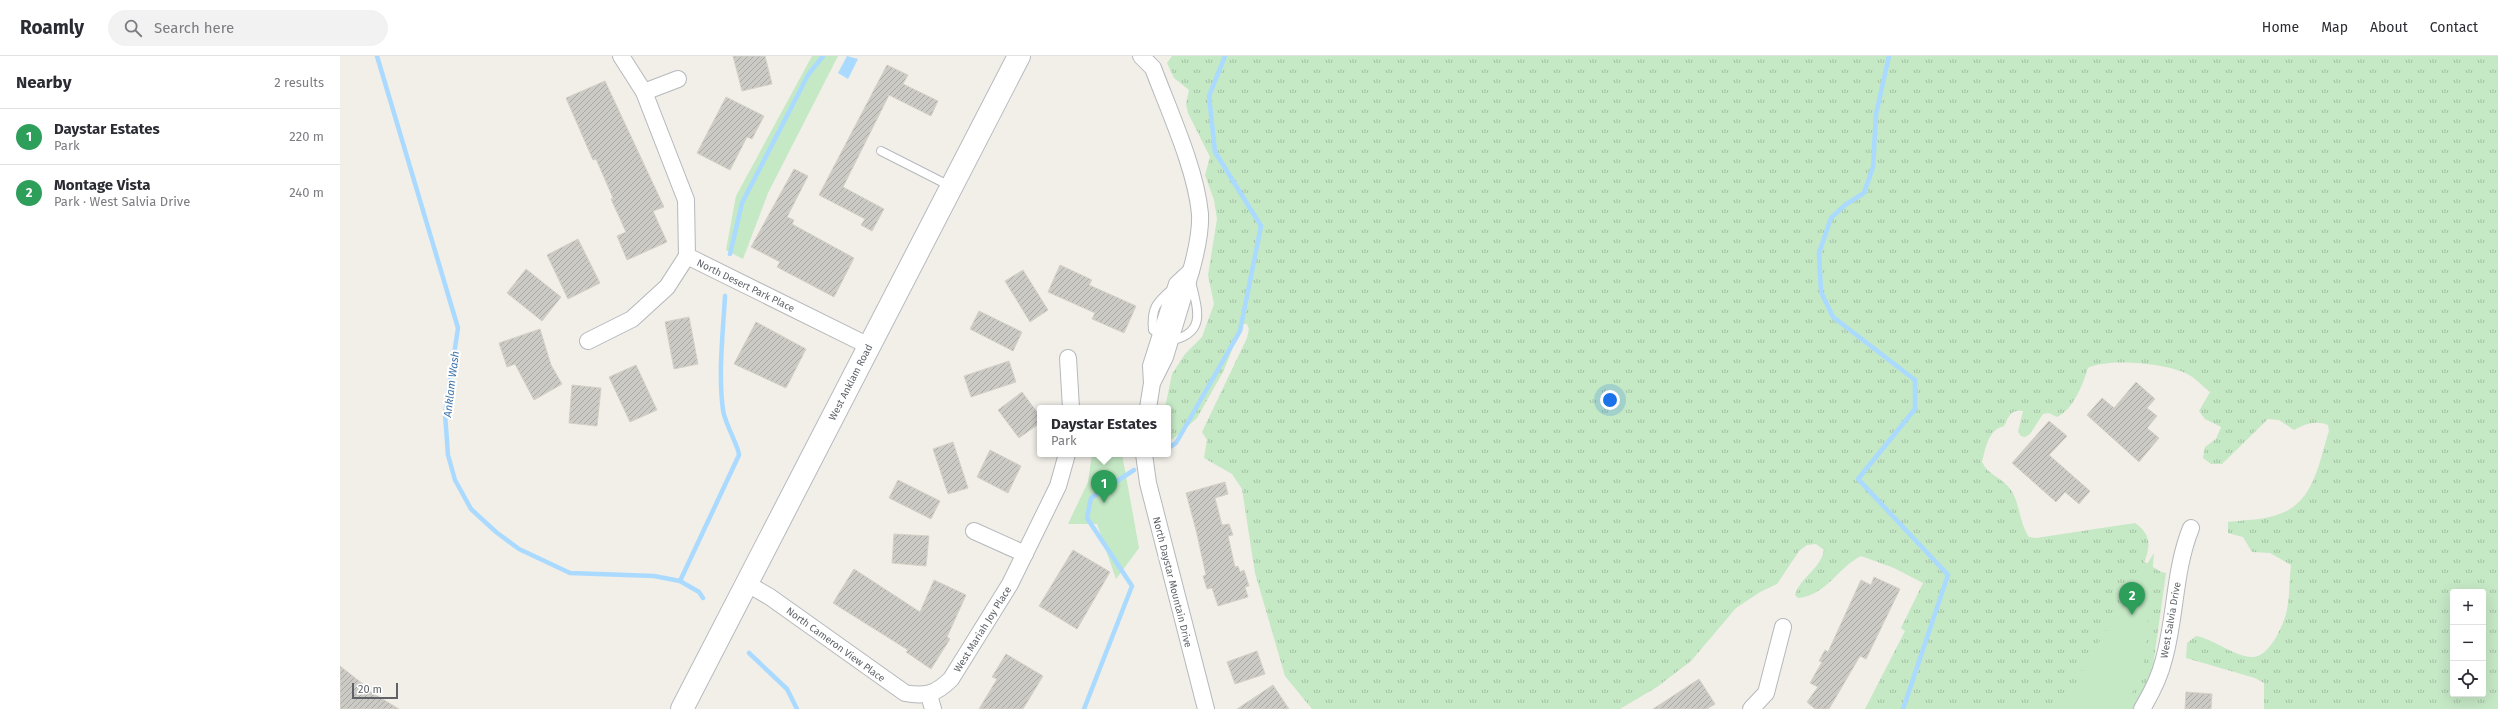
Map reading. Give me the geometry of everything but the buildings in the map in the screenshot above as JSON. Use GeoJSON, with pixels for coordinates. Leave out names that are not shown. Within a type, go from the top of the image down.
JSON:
{"type":"FeatureCollection","features":[{"type":"Feature","properties":{"kind":"main road","name":"West Anklam Road"},"geometry":{"type":"LineString","coordinates":[[682,709],[950,186],[1019,56]]}},
{"type":"Feature","properties":{"kind":"street","name":"North Desert Park Place"},"geometry":{"type":"LineString","coordinates":[[621,56],[644,92],[686,200],[686,256],[869,346]]}},
{"type":"Feature","properties":{"kind":"street"},"geometry":{"type":"LineString","coordinates":[[1141,56],[1153,68],[1190,170],[1200,214],[1196,253],[1165,339],[1152,383],[1148,405]]}},
{"type":"Feature","properties":{"kind":"street"},"geometry":{"type":"LineString","coordinates":[[644,92],[678,79]]}},
{"type":"Feature","properties":{"kind":"street"},"geometry":{"type":"LineString","coordinates":[[588,341],[632,319],[667,287],[686,256]]}},
{"type":"Feature","properties":{"kind":"street"},"geometry":{"type":"LineString","coordinates":[[1068,358],[1071,405]]}},
{"type":"Feature","properties":{"kind":"street","name":"West Mariah Joy Place"},"geometry":{"type":"LineString","coordinates":[[931,702],[939,690],[951,679],[1010,584],[1058,486],[1066,457]]}},
{"type":"Feature","properties":{"kind":"street","name":"North Daystar Mountain Drive"},"geometry":{"type":"LineString","coordinates":[[1144,457],[1148,483],[1206,709]]}},
{"type":"Feature","properties":{"kind":"street","name":"West Salvia Drive"},"geometry":{"type":"LineString","coordinates":[[2142,709],[2151,694],[2164,659],[2183,548],[2191,528]]}},
{"type":"Feature","properties":{"kind":"street"},"geometry":{"type":"LineString","coordinates":[[974,532],[1025,554]]}},
{"type":"Feature","properties":{"kind":"street","name":"North Cameron View Place"},"geometry":{"type":"LineString","coordinates":[[746,583],[770,597],[905,693],[931,702]]}},
{"type":"Feature","properties":{"kind":"street"},"geometry":{"type":"LineString","coordinates":[[1751,709],[1766,693],[1783,627]]}},
{"type":"Feature","properties":{"kind":"lane"},"geometry":{"type":"LineString","coordinates":[[881,151],[950,186]]}},
{"type":"Feature","properties":{"kind":"lane"},"geometry":{"type":"LineString","coordinates":[[1165,339],[1153,330],[1152,314],[1159,301],[1186,278]]}},
{"type":"Feature","properties":{"kind":"green space"},"geometry":{"type":"Polygon","coordinates":[[[812,56],[838,56],[768,193],[743,259],[726,250],[736,196],[812,56]]]}},
{"type":"Feature","properties":{"kind":"green space"},"geometry":{"type":"Polygon","coordinates":[[[1172,56],[2498,56],[2498,709],[2264,709],[2264,683],[2255,678],[2186,658],[2187,643],[2196,636],[2244,656],[2251,657],[2263,653],[2278,634],[2286,614],[2291,565],[2270,553],[2252,552],[2243,537],[2228,533],[2228,522],[2276,515],[2293,507],[2302,499],[2309,489],[2318,467],[2329,431],[2328,425],[2310,423],[2294,430],[2279,420],[2268,419],[2222,464],[2211,464],[2203,458],[2205,447],[2216,439],[2221,427],[2205,419],[2199,411],[2210,392],[2192,376],[2176,370],[2150,364],[2109,363],[2088,368],[2077,396],[2068,409],[2057,417],[2049,413],[2043,414],[2030,434],[2025,437],[2021,436],[2018,432],[2023,411],[2013,412],[2009,416],[2004,426],[1994,431],[1991,435],[1986,445],[1982,462],[1988,470],[2004,482],[2011,490],[2016,501],[2023,526],[2029,537],[2036,538],[2135,523],[2144,531],[2148,541],[2148,551],[2144,562],[2166,573],[2152,673],[2134,709],[1865,709],[1905,631],[1901,628],[1923,583],[1894,568],[1861,556],[1845,567],[1824,587],[1808,596],[1798,598],[1795,595],[1798,588],[1819,563],[1822,557],[1824,550],[1816,544],[1807,545],[1799,551],[1777,584],[1760,592],[1736,608],[1691,661],[1657,687],[1620,709],[1312,709],[1285,676],[1255,573],[1242,489],[1232,474],[1204,458],[1207,440],[1202,432],[1247,338],[1249,329],[1247,324],[1242,324],[1224,370],[1197,418],[1173,439],[1171,439],[1171,405],[1166,405],[1172,374],[1185,354],[1202,337],[1214,304],[1208,275],[1217,219],[1214,200],[1205,175],[1210,157],[1188,113],[1186,104],[1189,90],[1174,78],[1167,63],[1172,56]]]}},
{"type":"Feature","properties":{"kind":"green space"},"geometry":{"type":"Polygon","coordinates":[[[1092,457],[1123,457],[1139,548],[1116,579],[1097,524],[1068,524],[1088,482],[1092,457]]]}},
{"type":"Feature","properties":{"kind":"green space"},"geometry":{"type":"Polygon","coordinates":[[[2154,553],[2143,673],[2123,709],[2063,709],[2085,665],[2154,553]]]}},
{"type":"Feature","properties":{"kind":"water"},"geometry":{"type":"Polygon","coordinates":[[[847,56],[858,59],[848,79],[838,73],[847,56]]]}},
{"type":"Feature","properties":{"kind":"waterway","name":"Anklam Wash"},"geometry":{"type":"LineString","coordinates":[[377,56],[458,328],[445,414],[448,455],[455,480],[471,509],[496,532],[519,549],[570,573],[654,576],[680,581],[699,592],[703,598]]}},
{"type":"Feature","properties":{"kind":"waterway"},"geometry":{"type":"LineString","coordinates":[[730,254],[742,203],[808,75],[823,56]]}},
{"type":"Feature","properties":{"kind":"waterway"},"geometry":{"type":"LineString","coordinates":[[1171,446],[1176,443],[1240,331],[1261,226],[1215,152],[1209,96],[1225,56]]}},
{"type":"Feature","properties":{"kind":"waterway"},"geometry":{"type":"LineString","coordinates":[[1889,56],[1876,114],[1873,167],[1864,193],[1845,205],[1831,218],[1819,253],[1821,292],[1833,317],[1915,380],[1915,409],[1858,479],[1948,575],[1903,709]]}},
{"type":"Feature","properties":{"kind":"waterway"},"geometry":{"type":"LineString","coordinates":[[680,581],[739,455],[723,410],[721,353],[725,296]]}},
{"type":"Feature","properties":{"kind":"waterway"},"geometry":{"type":"LineString","coordinates":[[1084,709],[1132,586],[1087,518],[1091,498],[1134,470]]}},
{"type":"Feature","properties":{"kind":"waterway","name":"Anklam Wash"},"geometry":{"type":"LineString","coordinates":[[749,653],[787,689],[797,709]]}},
{"type":"Feature","properties":{"kind":"place","name":"Daystar Estates"},"geometry":{"type":"Point","coordinates":[1104,503]}},
{"type":"Feature","properties":{"kind":"place","name":"Montage Vista"},"geometry":{"type":"Point","coordinates":[2132,615]}}]}
